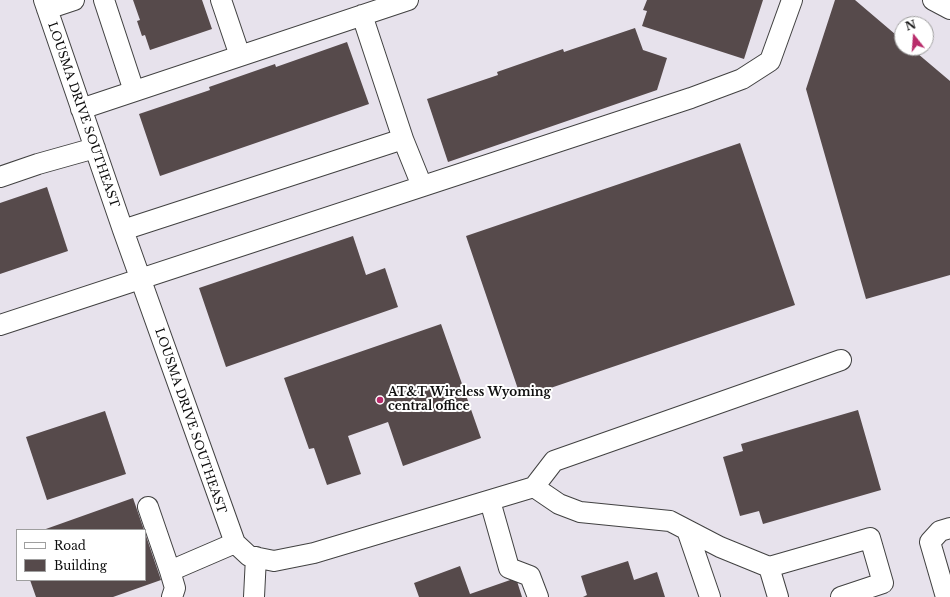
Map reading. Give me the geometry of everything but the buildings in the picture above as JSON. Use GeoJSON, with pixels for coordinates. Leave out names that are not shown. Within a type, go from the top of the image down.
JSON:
{"type":"FeatureCollection","features":[{"type":"Feature","properties":{"kind":"street"},"geometry":{"type":"LineString","coordinates":[[46,5],[74,0]]}},
{"type":"Feature","properties":{"kind":"street"},"geometry":{"type":"LineString","coordinates":[[104,0],[134,91]]}},
{"type":"Feature","properties":{"kind":"street"},"geometry":{"type":"LineString","coordinates":[[221,0],[240,56]]}},
{"type":"Feature","properties":{"kind":"street"},"geometry":{"type":"LineString","coordinates":[[81,108],[408,0]]}},
{"type":"Feature","properties":{"kind":"street"},"geometry":{"type":"LineString","coordinates":[[0,324],[712,91],[742,79],[770,61],[792,0]]}},
{"type":"Feature","properties":{"kind":"street"},"geometry":{"type":"LineString","coordinates":[[933,0],[950,9]]}},
{"type":"Feature","properties":{"kind":"street","name":"LOUSMA DRIVE SOUTHEAST"},"geometry":{"type":"LineString","coordinates":[[46,5],[94,148],[235,543],[249,556],[274,561],[314,553],[534,487]]}},
{"type":"Feature","properties":{"kind":"street"},"geometry":{"type":"LineString","coordinates":[[362,15],[403,139],[422,186]]}},
{"type":"Feature","properties":{"kind":"street"},"geometry":{"type":"LineString","coordinates":[[123,230],[403,139]]}},
{"type":"Feature","properties":{"kind":"street"},"geometry":{"type":"LineString","coordinates":[[0,178],[38,164],[94,148]]}},
{"type":"Feature","properties":{"kind":"street"},"geometry":{"type":"LineString","coordinates":[[841,360],[554,462],[534,487],[559,504],[580,512],[670,521],[720,547],[768,567],[870,538],[884,584],[841,597]]}},
{"type":"Feature","properties":{"kind":"street"},"geometry":{"type":"LineString","coordinates":[[490,501],[509,568],[530,576],[538,597]]}},
{"type":"Feature","properties":{"kind":"street"},"geometry":{"type":"LineString","coordinates":[[148,507],[175,588],[172,597]]}},
{"type":"Feature","properties":{"kind":"street"},"geometry":{"type":"LineString","coordinates":[[946,597],[930,542],[940,531],[950,528]]}},
{"type":"Feature","properties":{"kind":"street"},"geometry":{"type":"LineString","coordinates":[[687,530],[710,597]]}},
{"type":"Feature","properties":{"kind":"street"},"geometry":{"type":"LineString","coordinates":[[170,571],[235,543]]}},
{"type":"Feature","properties":{"kind":"street"},"geometry":{"type":"LineString","coordinates":[[254,597],[256,557]]}},
{"type":"Feature","properties":{"kind":"street"},"geometry":{"type":"LineString","coordinates":[[768,567],[778,597]]}},
{"type":"Feature","properties":{"kind":"shaded area"},"geometry":{"type":"Polygon","coordinates":[[[0,0],[950,0],[950,597],[0,597],[0,0]]]}},
{"type":"Feature","properties":{"kind":"place","name":"AT&T Wireless Wyoming central office"},"geometry":{"type":"Point","coordinates":[380,400]}}]}
